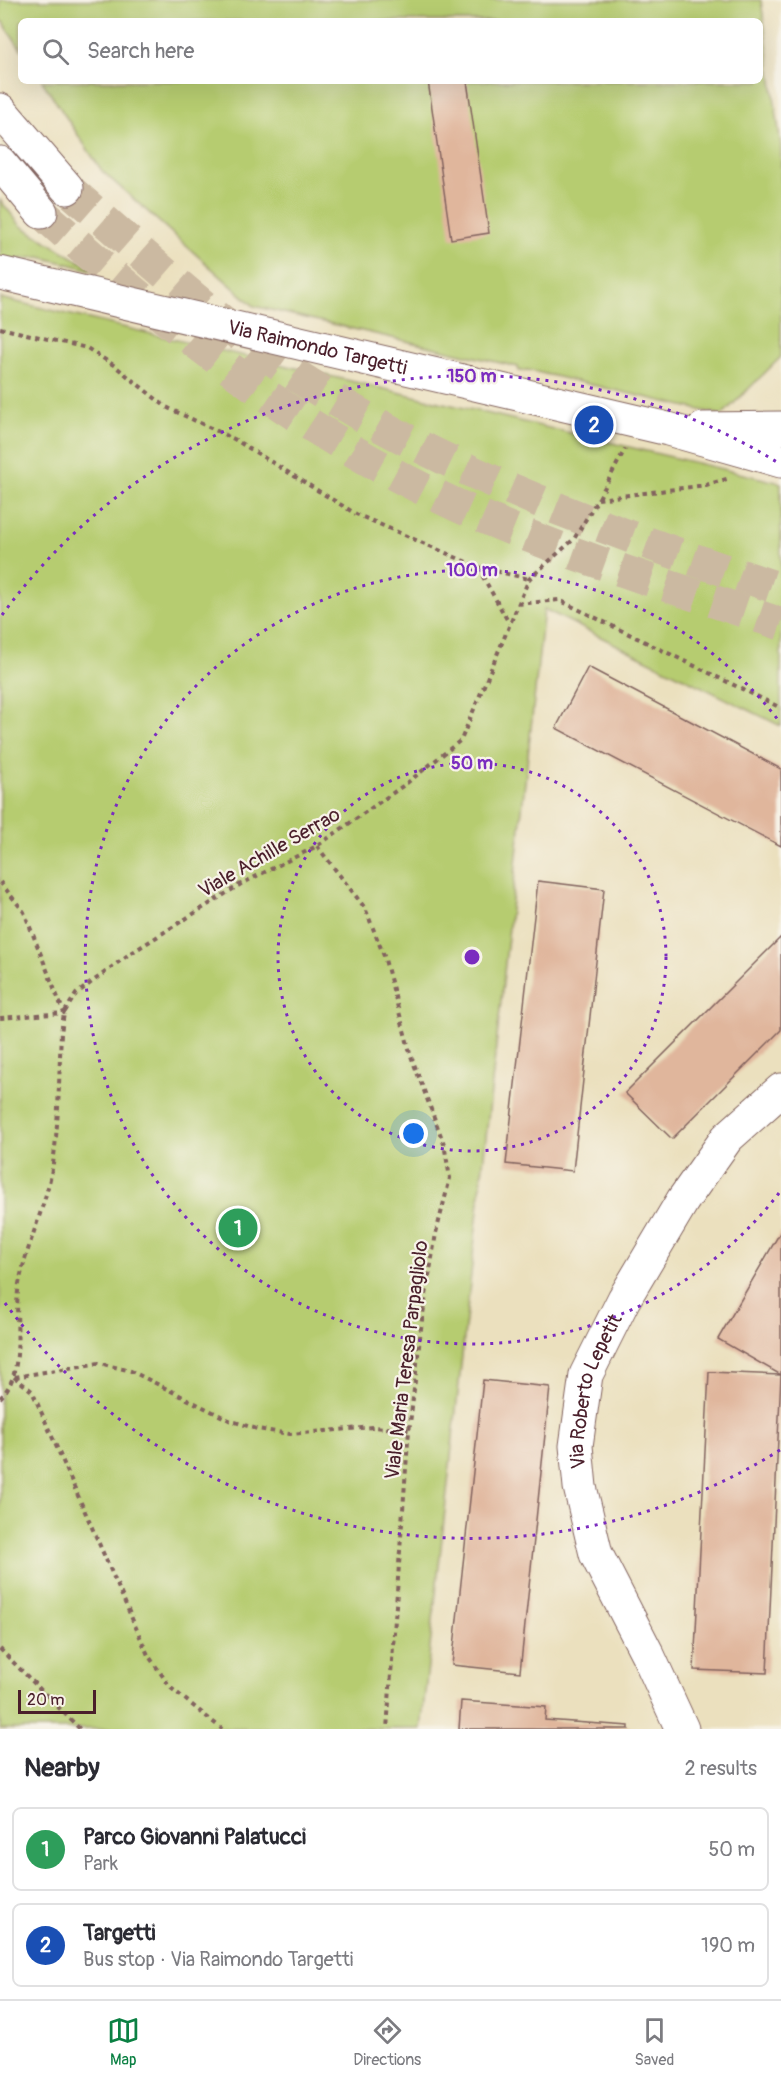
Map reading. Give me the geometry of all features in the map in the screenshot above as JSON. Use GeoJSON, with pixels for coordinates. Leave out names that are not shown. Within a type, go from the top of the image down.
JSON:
{"type":"FeatureCollection","features":[{"type":"Feature","properties":{"kind":"street"},"geometry":{"type":"LineString","coordinates":[[0,110],[68,188]]}},
{"type":"Feature","properties":{"kind":"street"},"geometry":{"type":"LineString","coordinates":[[0,163],[41,212]]}},
{"type":"Feature","properties":{"kind":"street","name":"Via Raimondo Targetti"},"geometry":{"type":"LineString","coordinates":[[0,273],[654,426],[781,461]]}},
{"type":"Feature","properties":{"kind":"street","name":"Via Raimondo Targetti"},"geometry":{"type":"LineString","coordinates":[[654,426],[778,428]]}},
{"type":"Feature","properties":{"kind":"street"},"geometry":{"type":"LineString","coordinates":[[778,428],[774,442],[781,461]]}},
{"type":"Feature","properties":{"kind":"street","name":"Via Roberto Lepetit"},"geometry":{"type":"LineString","coordinates":[[682,1729],[648,1655],[596,1554],[580,1487],[576,1446],[586,1375],[624,1299],[683,1200],[727,1138],[781,1090]]}},
{"type":"Feature","properties":{"kind":"path"},"geometry":{"type":"LineString","coordinates":[[0,328],[87,348],[115,366],[166,407],[234,439],[356,514],[477,567],[529,579]]}},
{"type":"Feature","properties":{"kind":"path","name":"Viale Achille Serrao"},"geometry":{"type":"LineString","coordinates":[[64,1013],[76,994],[128,955],[241,884],[317,846],[407,783],[461,740],[529,579],[574,539],[598,499],[654,426]]}},
{"type":"Feature","properties":{"kind":"path"},"geometry":{"type":"LineString","coordinates":[[598,499],[706,485],[737,476]]}},
{"type":"Feature","properties":{"kind":"path"},"geometry":{"type":"LineString","coordinates":[[477,567],[509,623]]}},
{"type":"Feature","properties":{"kind":"path"},"geometry":{"type":"LineString","coordinates":[[518,604],[559,600],[781,708]]}},
{"type":"Feature","properties":{"kind":"path","name":"Viale Maria Teresa Parpagliolo"},"geometry":{"type":"LineString","coordinates":[[317,846],[365,908],[384,956],[411,1056],[444,1144],[450,1178],[436,1233],[422,1320],[409,1430],[387,1729]]}},
{"type":"Feature","properties":{"kind":"path"},"geometry":{"type":"LineString","coordinates":[[0,882],[24,912],[64,1013],[54,1157],[42,1210],[19,1281],[15,1335],[17,1368],[14,1377],[0,1398]]}},
{"type":"Feature","properties":{"kind":"path"},"geometry":{"type":"LineString","coordinates":[[0,1018],[64,1013]]}},
{"type":"Feature","properties":{"kind":"path"},"geometry":{"type":"LineString","coordinates":[[14,1377],[99,1363],[131,1371],[229,1420],[257,1429],[290,1434],[374,1427],[409,1430]]}},
{"type":"Feature","properties":{"kind":"path"},"geometry":{"type":"LineString","coordinates":[[14,1377],[32,1391],[148,1655],[171,1688],[222,1729]]}},
{"type":"Feature","properties":{"kind":"path"},"geometry":{"type":"LineString","coordinates":[[0,1649],[80,1729]]}},
{"type":"Feature","properties":{"kind":"green space"},"geometry":{"type":"Polygon","coordinates":[[[0,0],[761,0],[781,146],[781,357],[722,415],[528,370],[519,371],[518,367],[254,306],[102,171],[44,84],[763,84],[763,18],[18,18],[18,45],[0,18],[0,0]]]}},
{"type":"Feature","properties":{"kind":"green space"},"geometry":{"type":"Polygon","coordinates":[[[0,200],[21,226],[96,271],[40,257],[0,261],[0,200]]]}},
{"type":"Feature","properties":{"kind":"green space"},"geometry":{"type":"Polygon","coordinates":[[[0,298],[781,483],[781,726],[544,609],[421,1729],[0,1729],[0,298]]]}},
{"type":"Feature","properties":{"kind":"building"},"geometry":{"type":"Polygon","coordinates":[[[428,84],[467,84],[489,233],[451,239],[428,84]]]}},
{"type":"Feature","properties":{"kind":"building"},"geometry":{"type":"Polygon","coordinates":[[[588,667],[781,769],[781,846],[556,728],[588,667]]]}},
{"type":"Feature","properties":{"kind":"building"},"geometry":{"type":"Polygon","coordinates":[[[538,881],[604,889],[573,1171],[506,1164],[538,881]]]}},
{"type":"Feature","properties":{"kind":"building"},"geometry":{"type":"Polygon","coordinates":[[[781,937],[781,1030],[672,1139],[625,1093],[781,937]]]}},
{"type":"Feature","properties":{"kind":"building"},"geometry":{"type":"Polygon","coordinates":[[[781,1231],[781,1375],[718,1339],[781,1231]]]}},
{"type":"Feature","properties":{"kind":"building"},"geometry":{"type":"Polygon","coordinates":[[[709,1372],[781,1375],[767,1673],[694,1670],[709,1372]]]}},
{"type":"Feature","properties":{"kind":"building"},"geometry":{"type":"Polygon","coordinates":[[[483,1380],[550,1387],[520,1672],[452,1665],[483,1380]]]}},
{"type":"Feature","properties":{"kind":"building"},"geometry":{"type":"Polygon","coordinates":[[[461,1701],[546,1707],[545,1720],[629,1726],[629,1729],[459,1729],[461,1701]]]}},
{"type":"Feature","properties":{"kind":"tunnel"},"geometry":{"type":"LineString","coordinates":[[67,188],[230,328],[288,370],[346,406],[465,469],[527,496],[653,545],[781,589]]}},
{"type":"Feature","properties":{"kind":"tunnel"},"geometry":{"type":"LineString","coordinates":[[41,212],[174,326],[220,361],[316,428],[366,458],[417,486],[505,527],[596,561],[781,624]]}},
{"type":"Feature","properties":{"kind":"place","name":"Targetti"},"geometry":{"type":"Point","coordinates":[594,425]}},
{"type":"Feature","properties":{"kind":"place","name":"Parco Giovanni Palatucci"},"geometry":{"type":"Point","coordinates":[238,1228]}}]}
